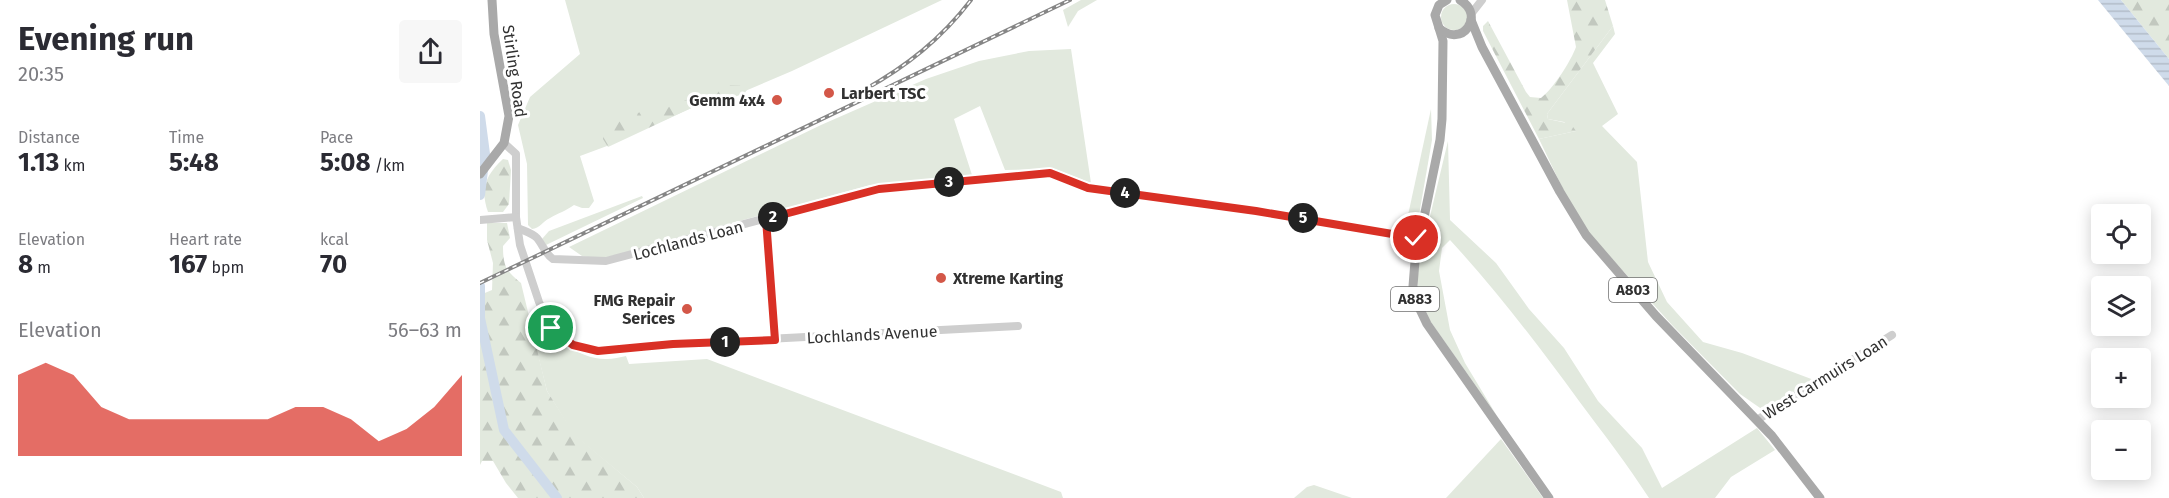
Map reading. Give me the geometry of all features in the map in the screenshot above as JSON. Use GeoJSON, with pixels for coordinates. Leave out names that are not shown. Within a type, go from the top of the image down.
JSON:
{"type":"FeatureCollection","features":[{"type":"Feature","properties":{"kind":"main road","name":"Stirling Road"},"geometry":{"type":"LineString","coordinates":[[480,174],[504,143],[509,116],[494,34],[492,0]]}},
{"type":"Feature","properties":{"kind":"main road"},"geometry":{"type":"LineString","coordinates":[[1442,62],[1447,48],[1458,35],[1468,28],[1471,17],[1467,6],[1460,0]]}},
{"type":"Feature","properties":{"kind":"main road"},"geometry":{"type":"LineString","coordinates":[[1442,2],[1435,18],[1443,41],[1442,62]]}},
{"type":"Feature","properties":{"kind":"main road","name":"A803"},"geometry":{"type":"LineString","coordinates":[[1471,17],[1485,53],[1560,192],[1586,235],[1656,316],[1758,420],[1793,461],[1820,498]]}},
{"type":"Feature","properties":{"kind":"main road"},"geometry":{"type":"LineString","coordinates":[[1439,28],[1448,34],[1458,35]]}},
{"type":"Feature","properties":{"kind":"main road","name":"A803"},"geometry":{"type":"LineString","coordinates":[[1458,35],[1476,43],[1485,53]]}},
{"type":"Feature","properties":{"kind":"main road","name":"A883"},"geometry":{"type":"LineString","coordinates":[[1442,62],[1440,140],[1419,238],[1414,294],[1421,313],[1549,498]]}},
{"type":"Feature","properties":{"kind":"street"},"geometry":{"type":"LineString","coordinates":[[1460,0],[1476,0]]}},
{"type":"Feature","properties":{"kind":"street"},"geometry":{"type":"LineString","coordinates":[[1471,17],[1482,0]]}},
{"type":"Feature","properties":{"kind":"street"},"geometry":{"type":"LineString","coordinates":[[504,143],[514,150],[518,160],[516,217],[518,228]]}},
{"type":"Feature","properties":{"kind":"street","name":"Lochlands Loan"},"geometry":{"type":"LineString","coordinates":[[518,228],[539,240],[548,257],[553,259],[606,261],[879,189],[1050,173],[1088,188],[1256,211],[1419,238]]}},
{"type":"Feature","properties":{"kind":"street"},"geometry":{"type":"LineString","coordinates":[[480,220],[516,217]]}},
{"type":"Feature","properties":{"kind":"street"},"geometry":{"type":"LineString","coordinates":[[766,219],[775,340]]}},
{"type":"Feature","properties":{"kind":"street","name":"Lochlands Avenue"},"geometry":{"type":"LineString","coordinates":[[518,228],[520,244],[551,328],[573,345],[598,351],[673,344],[1018,326]]}},
{"type":"Feature","properties":{"kind":"street","name":"West Carmuirs Loan"},"geometry":{"type":"LineString","coordinates":[[1758,420],[1892,335]]}},
{"type":"Feature","properties":{"kind":"green space"},"geometry":{"type":"Polygon","coordinates":[[[565,0],[942,0],[792,71],[724,100],[718,96],[580,156],[594,201],[589,208],[574,205],[532,229],[528,225],[527,164],[518,125],[530,97],[580,54],[565,0]]]}},
{"type":"Feature","properties":{"kind":"green space"},"geometry":{"type":"Polygon","coordinates":[[[1081,0],[1097,0],[1078,11],[1068,27],[1063,10],[1081,0]]]}},
{"type":"Feature","properties":{"kind":"green space"},"geometry":{"type":"Polygon","coordinates":[[[1567,0],[1605,0],[1613,26],[1547,114],[1548,119],[1571,124],[1576,131],[1539,139],[1483,31],[1483,26],[1488,21],[1530,97],[1541,98],[1561,74],[1576,47],[1567,0]]]}},
{"type":"Feature","properties":{"kind":"green space"},"geometry":{"type":"Polygon","coordinates":[[[2121,0],[2169,0],[2169,59],[2121,0]]]}},
{"type":"Feature","properties":{"kind":"green space"},"geometry":{"type":"Polygon","coordinates":[[[1454,4],[1463,8],[1467,17],[1463,26],[1454,30],[1445,26],[1441,17],[1445,8],[1454,4]]]}},
{"type":"Feature","properties":{"kind":"green space"},"geometry":{"type":"Polygon","coordinates":[[[1613,26],[1615,34],[1593,63],[1618,114],[1602,126],[1637,162],[1648,262],[1667,302],[1703,342],[1742,353],[1814,380],[1763,410],[1740,394],[1672,325],[1585,229],[1571,206],[1539,139],[1576,131],[1564,122],[1548,119],[1547,114],[1613,26]]]}},
{"type":"Feature","properties":{"kind":"green space"},"geometry":{"type":"Polygon","coordinates":[[[1071,49],[1091,183],[1055,169],[1005,170],[980,106],[954,119],[972,175],[870,185],[601,259],[582,256],[569,247],[821,125],[926,79],[979,61],[1029,51],[1071,49]]]}},
{"type":"Feature","properties":{"kind":"green space"},"geometry":{"type":"Polygon","coordinates":[[[723,85],[749,86],[745,93],[724,101],[715,97],[608,147],[603,139],[607,123],[618,120],[629,124],[635,120],[638,113],[644,110],[654,113],[723,85]]]}},
{"type":"Feature","properties":{"kind":"green space"},"geometry":{"type":"Polygon","coordinates":[[[1431,109],[1432,140],[1418,221],[1416,229],[1405,229],[1431,109]]]}},
{"type":"Feature","properties":{"kind":"green space"},"geometry":{"type":"Polygon","coordinates":[[[1448,141],[1450,220],[1496,263],[1529,309],[1564,348],[1598,401],[1642,448],[1662,488],[1757,428],[1775,450],[1731,477],[1715,498],[1649,498],[1533,339],[1450,240],[1442,248],[1439,271],[1450,330],[1465,363],[1497,416],[1430,321],[1418,291],[1417,276],[1420,258],[1448,141]]]}},
{"type":"Feature","properties":{"kind":"green space"},"geometry":{"type":"Polygon","coordinates":[[[503,159],[508,160],[511,170],[509,204],[503,212],[488,212],[484,190],[488,177],[503,159]]]}},
{"type":"Feature","properties":{"kind":"green space"},"geometry":{"type":"Polygon","coordinates":[[[642,196],[643,198],[546,245],[542,239],[549,231],[642,196]]]}},
{"type":"Feature","properties":{"kind":"green space"},"geometry":{"type":"Polygon","coordinates":[[[487,223],[507,223],[510,238],[503,246],[504,259],[509,271],[521,283],[547,391],[575,435],[637,487],[644,498],[518,498],[493,461],[482,461],[480,465],[480,295],[492,290],[493,263],[487,240],[487,223]]]}},
{"type":"Feature","properties":{"kind":"green space"},"geometry":{"type":"Polygon","coordinates":[[[540,322],[570,347],[597,358],[609,359],[626,356],[629,364],[707,359],[1061,492],[1063,498],[644,498],[637,487],[574,435],[547,391],[530,323],[540,322]]]}},
{"type":"Feature","properties":{"kind":"green space"},"geometry":{"type":"Polygon","coordinates":[[[1501,439],[1543,498],[1446,498],[1501,439]]]}},
{"type":"Feature","properties":{"kind":"green space"},"geometry":{"type":"Polygon","coordinates":[[[1314,485],[1352,498],[1294,498],[1307,487],[1314,485]]]}},
{"type":"Feature","properties":{"kind":"water"},"geometry":{"type":"Polygon","coordinates":[[[2098,0],[2121,0],[2169,59],[2169,86],[2098,0]]]}},
{"type":"Feature","properties":{"kind":"waterway"},"geometry":{"type":"LineString","coordinates":[[480,116],[485,154],[480,195]]}},
{"type":"Feature","properties":{"kind":"waterway"},"geometry":{"type":"LineString","coordinates":[[480,286],[480,318],[504,430],[557,498]]}},
{"type":"Feature","properties":{"kind":"railway"},"geometry":{"type":"LineString","coordinates":[[864,90],[922,51],[948,27],[971,0]]}},
{"type":"Feature","properties":{"kind":"railway"},"geometry":{"type":"LineString","coordinates":[[480,283],[1070,0]]}},
{"type":"Feature","properties":{"kind":"place","name":"Larbert TSC"},"geometry":{"type":"Point","coordinates":[829,93]}},
{"type":"Feature","properties":{"kind":"place","name":"Gemm 4x4"},"geometry":{"type":"Point","coordinates":[777,100]}},
{"type":"Feature","properties":{"kind":"place","name":"Xtreme Karting"},"geometry":{"type":"Point","coordinates":[941,278]}},
{"type":"Feature","properties":{"kind":"place","name":"FMG Repair Serices"},"geometry":{"type":"Point","coordinates":[687,309]}},
{"type":"Feature","properties":{"kind":"route"},"geometry":{"type":"LineString","coordinates":[[551,328],[573,345],[598,351],[673,344],[775,340],[770,247],[766,219],[839,198],[879,189],[919,184],[1050,173],[1088,188],[1256,211],[1416,238]]}}]}
